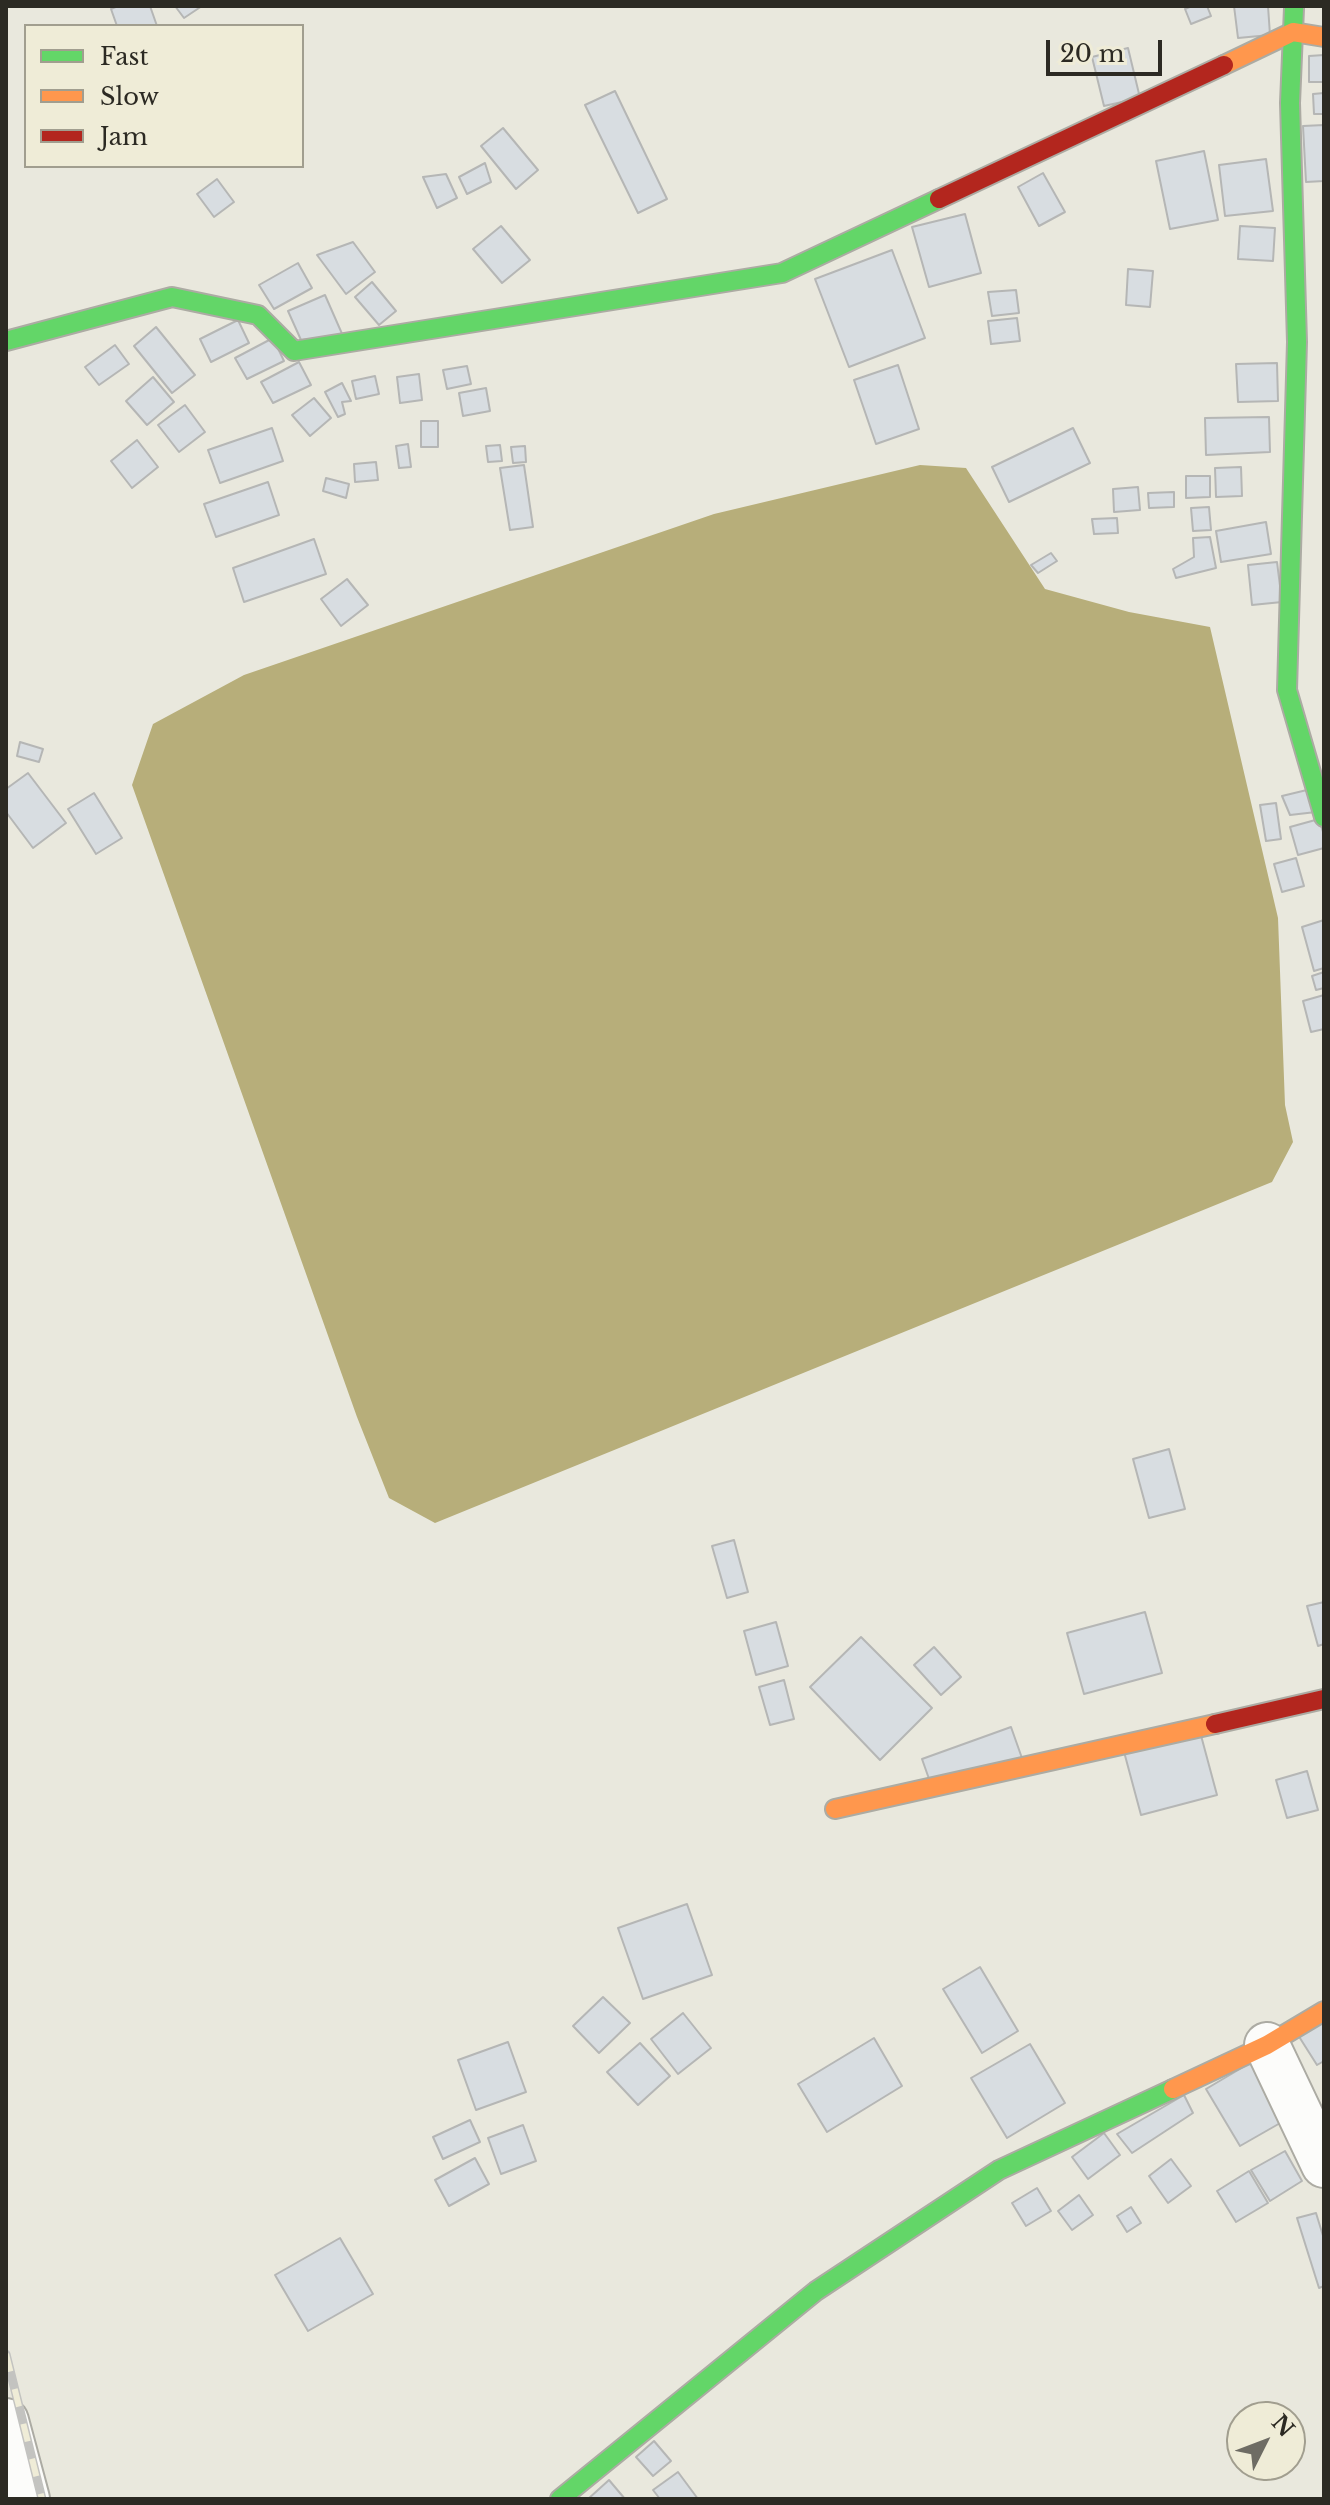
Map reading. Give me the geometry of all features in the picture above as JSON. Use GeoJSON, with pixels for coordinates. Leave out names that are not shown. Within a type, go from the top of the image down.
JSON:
{"type":"FeatureCollection","features":[{"type":"Feature","properties":{"kind":"street"},"geometry":{"type":"LineString","coordinates":[[1294,6],[1290,103],[1297,342],[1287,690],[1324,817]]}},
{"type":"Feature","properties":{"kind":"street"},"geometry":{"type":"LineString","coordinates":[[6,341],[172,297],[258,315],[294,351],[782,273],[1293,32],[1324,37]]}},
{"type":"Feature","properties":{"kind":"street"},"geometry":{"type":"LineString","coordinates":[[835,1809],[1324,1699]]}},
{"type":"Feature","properties":{"kind":"street"},"geometry":{"type":"LineString","coordinates":[[560,2499],[816,2291],[999,2170],[1267,2045],[1324,2011]]}},
{"type":"Feature","properties":{"kind":"street"},"geometry":{"type":"LineString","coordinates":[[1267,2045],[1324,2165]]}},
{"type":"Feature","properties":{"kind":"street"},"geometry":{"type":"LineString","coordinates":[[6,2421],[27,2499]]}},
{"type":"Feature","properties":{"kind":"shaded area"},"geometry":{"type":"Polygon","coordinates":[[[920,465],[966,468],[1045,589],[1129,612],[1210,627],[1278,918],[1285,1105],[1293,1142],[1272,1182],[435,1523],[389,1498],[357,1417],[132,785],[153,724],[244,675],[714,514],[920,465]]]}},
{"type":"Feature","properties":{"kind":"building"},"geometry":{"type":"Polygon","coordinates":[[[118,6],[150,6],[156,24],[116,24],[111,9],[118,6]]]}},
{"type":"Feature","properties":{"kind":"building"},"geometry":{"type":"Polygon","coordinates":[[[175,6],[202,6],[184,18],[175,6]]]}},
{"type":"Feature","properties":{"kind":"building"},"geometry":{"type":"Polygon","coordinates":[[[1207,6],[1211,16],[1191,24],[1185,9],[1207,6]]]}},
{"type":"Feature","properties":{"kind":"building"},"geometry":{"type":"Polygon","coordinates":[[[1234,6],[1268,6],[1270,35],[1238,38],[1234,6]]]}},
{"type":"Feature","properties":{"kind":"building"},"geometry":{"type":"Polygon","coordinates":[[[1128,48],[1140,98],[1104,106],[1092,57],[1128,48]]]}},
{"type":"Feature","properties":{"kind":"building"},"geometry":{"type":"Polygon","coordinates":[[[1324,55],[1324,82],[1309,82],[1309,56],[1324,55]]]}},
{"type":"Feature","properties":{"kind":"building"},"geometry":{"type":"Polygon","coordinates":[[[615,91],[667,199],[638,213],[585,105],[615,91]]]}},
{"type":"Feature","properties":{"kind":"building"},"geometry":{"type":"Polygon","coordinates":[[[1324,93],[1324,114],[1314,114],[1313,94],[1324,93]]]}},
{"type":"Feature","properties":{"kind":"building"},"geometry":{"type":"Polygon","coordinates":[[[1324,125],[1324,181],[1306,182],[1303,126],[1324,125]]]}},
{"type":"Feature","properties":{"kind":"building"},"geometry":{"type":"Polygon","coordinates":[[[503,128],[538,170],[516,189],[481,146],[503,128]]]}},
{"type":"Feature","properties":{"kind":"building"},"geometry":{"type":"Polygon","coordinates":[[[1204,151],[1218,220],[1170,229],[1156,161],[1204,151]]]}},
{"type":"Feature","properties":{"kind":"building"},"geometry":{"type":"Polygon","coordinates":[[[1266,159],[1273,211],[1225,216],[1219,165],[1266,159]]]}},
{"type":"Feature","properties":{"kind":"building"},"geometry":{"type":"Polygon","coordinates":[[[485,163],[491,182],[467,194],[459,177],[485,163]]]}},
{"type":"Feature","properties":{"kind":"building"},"geometry":{"type":"Polygon","coordinates":[[[1043,173],[1065,212],[1039,226],[1018,187],[1043,173]]]}},
{"type":"Feature","properties":{"kind":"building"},"geometry":{"type":"Polygon","coordinates":[[[446,174],[457,198],[437,208],[423,177],[446,174]]]}},
{"type":"Feature","properties":{"kind":"building"},"geometry":{"type":"Polygon","coordinates":[[[217,179],[234,202],[214,217],[197,194],[217,179]]]}},
{"type":"Feature","properties":{"kind":"building"},"geometry":{"type":"Polygon","coordinates":[[[965,214],[981,273],[929,287],[912,227],[965,214]]]}},
{"type":"Feature","properties":{"kind":"building"},"geometry":{"type":"Polygon","coordinates":[[[501,226],[530,260],[502,283],[473,249],[501,226]]]}},
{"type":"Feature","properties":{"kind":"building"},"geometry":{"type":"Polygon","coordinates":[[[1240,226],[1275,228],[1273,261],[1238,259],[1240,226]]]}},
{"type":"Feature","properties":{"kind":"building"},"geometry":{"type":"Polygon","coordinates":[[[353,242],[375,272],[346,294],[317,255],[353,242]]]}},
{"type":"Feature","properties":{"kind":"building"},"geometry":{"type":"Polygon","coordinates":[[[892,250],[925,338],[849,367],[815,279],[892,250]]]}},
{"type":"Feature","properties":{"kind":"building"},"geometry":{"type":"Polygon","coordinates":[[[298,263],[312,288],[274,309],[259,285],[298,263]]]}},
{"type":"Feature","properties":{"kind":"building"},"geometry":{"type":"Polygon","coordinates":[[[1128,269],[1153,271],[1150,307],[1126,305],[1128,269]]]}},
{"type":"Feature","properties":{"kind":"building"},"geometry":{"type":"Polygon","coordinates":[[[372,282],[396,311],[379,325],[355,297],[372,282]]]}},
{"type":"Feature","properties":{"kind":"building"},"geometry":{"type":"Polygon","coordinates":[[[1016,290],[1019,313],[992,316],[988,292],[1016,290]]]}},
{"type":"Feature","properties":{"kind":"building"},"geometry":{"type":"Polygon","coordinates":[[[325,295],[343,336],[301,340],[288,311],[325,295]]]}},
{"type":"Feature","properties":{"kind":"building"},"geometry":{"type":"Polygon","coordinates":[[[1017,318],[1020,341],[991,344],[988,321],[1017,318]]]}},
{"type":"Feature","properties":{"kind":"building"},"geometry":{"type":"Polygon","coordinates":[[[238,320],[249,343],[211,362],[200,339],[238,320]]]}},
{"type":"Feature","properties":{"kind":"building"},"geometry":{"type":"Polygon","coordinates":[[[156,327],[195,375],[172,393],[134,346],[156,327]]]}},
{"type":"Feature","properties":{"kind":"building"},"geometry":{"type":"Polygon","coordinates":[[[273,338],[284,361],[247,379],[235,358],[273,338]]]}},
{"type":"Feature","properties":{"kind":"building"},"geometry":{"type":"Polygon","coordinates":[[[115,345],[129,364],[99,385],[85,367],[115,345]]]}},
{"type":"Feature","properties":{"kind":"building"},"geometry":{"type":"Polygon","coordinates":[[[299,362],[311,385],[273,403],[261,382],[299,362]]]}},
{"type":"Feature","properties":{"kind":"building"},"geometry":{"type":"Polygon","coordinates":[[[1277,363],[1278,401],[1238,402],[1236,364],[1277,363]]]}},
{"type":"Feature","properties":{"kind":"building"},"geometry":{"type":"Polygon","coordinates":[[[898,365],[919,429],[876,444],[854,380],[898,365]]]}},
{"type":"Feature","properties":{"kind":"building"},"geometry":{"type":"Polygon","coordinates":[[[467,366],[471,384],[447,389],[443,370],[467,366]]]}},
{"type":"Feature","properties":{"kind":"building"},"geometry":{"type":"Polygon","coordinates":[[[419,374],[422,400],[400,403],[397,377],[419,374]]]}},
{"type":"Feature","properties":{"kind":"building"},"geometry":{"type":"Polygon","coordinates":[[[375,376],[379,394],[356,399],[352,381],[375,376]]]}},
{"type":"Feature","properties":{"kind":"building"},"geometry":{"type":"Polygon","coordinates":[[[153,377],[174,402],[147,425],[126,401],[153,377]]]}},
{"type":"Feature","properties":{"kind":"building"},"geometry":{"type":"Polygon","coordinates":[[[342,383],[351,401],[342,402],[345,414],[338,417],[325,392],[342,383]]]}},
{"type":"Feature","properties":{"kind":"building"},"geometry":{"type":"Polygon","coordinates":[[[486,388],[490,411],[463,416],[459,393],[486,388]]]}},
{"type":"Feature","properties":{"kind":"building"},"geometry":{"type":"Polygon","coordinates":[[[314,398],[331,418],[310,436],[292,415],[314,398]]]}},
{"type":"Feature","properties":{"kind":"building"},"geometry":{"type":"Polygon","coordinates":[[[185,405],[205,432],[179,452],[158,425],[185,405]]]}},
{"type":"Feature","properties":{"kind":"building"},"geometry":{"type":"Polygon","coordinates":[[[1269,417],[1270,452],[1206,455],[1205,418],[1269,417]]]}},
{"type":"Feature","properties":{"kind":"building"},"geometry":{"type":"Polygon","coordinates":[[[421,421],[438,421],[438,447],[421,447],[421,421]]]}},
{"type":"Feature","properties":{"kind":"building"},"geometry":{"type":"Polygon","coordinates":[[[272,428],[283,461],[220,483],[208,450],[272,428]]]}},
{"type":"Feature","properties":{"kind":"building"},"geometry":{"type":"Polygon","coordinates":[[[1073,428],[1090,463],[1009,502],[992,467],[1073,428]]]}},
{"type":"Feature","properties":{"kind":"building"},"geometry":{"type":"Polygon","coordinates":[[[137,440],[158,467],[132,488],[111,461],[137,440]]]}},
{"type":"Feature","properties":{"kind":"building"},"geometry":{"type":"Polygon","coordinates":[[[408,444],[411,467],[399,468],[396,446],[408,444]]]}},
{"type":"Feature","properties":{"kind":"building"},"geometry":{"type":"Polygon","coordinates":[[[500,445],[502,461],[488,462],[486,446],[500,445]]]}},
{"type":"Feature","properties":{"kind":"building"},"geometry":{"type":"Polygon","coordinates":[[[525,446],[526,462],[513,463],[511,447],[525,446]]]}},
{"type":"Feature","properties":{"kind":"building"},"geometry":{"type":"Polygon","coordinates":[[[376,462],[378,480],[355,482],[354,464],[376,462]]]}},
{"type":"Feature","properties":{"kind":"building"},"geometry":{"type":"Polygon","coordinates":[[[524,465],[533,527],[510,530],[500,468],[524,465]]]}},
{"type":"Feature","properties":{"kind":"building"},"geometry":{"type":"Polygon","coordinates":[[[1241,467],[1242,496],[1216,497],[1215,468],[1241,467]]]}},
{"type":"Feature","properties":{"kind":"building"},"geometry":{"type":"Polygon","coordinates":[[[1186,476],[1210,476],[1210,497],[1186,498],[1186,476]]]}},
{"type":"Feature","properties":{"kind":"building"},"geometry":{"type":"Polygon","coordinates":[[[326,478],[349,484],[346,498],[323,491],[326,478]]]}},
{"type":"Feature","properties":{"kind":"building"},"geometry":{"type":"Polygon","coordinates":[[[268,482],[279,515],[216,537],[204,504],[268,482]]]}},
{"type":"Feature","properties":{"kind":"building"},"geometry":{"type":"Polygon","coordinates":[[[1138,487],[1140,510],[1114,512],[1113,489],[1138,487]]]}},
{"type":"Feature","properties":{"kind":"building"},"geometry":{"type":"Polygon","coordinates":[[[1174,492],[1174,507],[1149,508],[1148,493],[1174,492]]]}},
{"type":"Feature","properties":{"kind":"building"},"geometry":{"type":"Polygon","coordinates":[[[1209,507],[1211,530],[1193,531],[1191,508],[1209,507]]]}},
{"type":"Feature","properties":{"kind":"building"},"geometry":{"type":"Polygon","coordinates":[[[1117,518],[1118,533],[1094,534],[1092,519],[1117,518]]]}},
{"type":"Feature","properties":{"kind":"building"},"geometry":{"type":"Polygon","coordinates":[[[1266,522],[1271,554],[1221,562],[1216,531],[1266,522]]]}},
{"type":"Feature","properties":{"kind":"building"},"geometry":{"type":"Polygon","coordinates":[[[1210,537],[1216,568],[1176,578],[1173,569],[1194,557],[1193,538],[1210,537]]]}},
{"type":"Feature","properties":{"kind":"building"},"geometry":{"type":"Polygon","coordinates":[[[314,539],[326,574],[244,602],[233,568],[314,539]]]}},
{"type":"Feature","properties":{"kind":"building"},"geometry":{"type":"Polygon","coordinates":[[[1051,553],[1057,561],[1038,573],[1031,565],[1051,553]]]}},
{"type":"Feature","properties":{"kind":"building"},"geometry":{"type":"Polygon","coordinates":[[[1277,562],[1282,602],[1252,605],[1248,565],[1277,562]]]}},
{"type":"Feature","properties":{"kind":"building"},"geometry":{"type":"Polygon","coordinates":[[[347,579],[368,605],[341,626],[321,599],[347,579]]]}},
{"type":"Feature","properties":{"kind":"building"},"geometry":{"type":"Polygon","coordinates":[[[20,742],[43,749],[39,762],[17,756],[20,742]]]}},
{"type":"Feature","properties":{"kind":"building"},"geometry":{"type":"Polygon","coordinates":[[[28,773],[66,823],[33,848],[6,812],[6,789],[28,773]]]}},
{"type":"Feature","properties":{"kind":"building"},"geometry":{"type":"Polygon","coordinates":[[[1311,789],[1316,812],[1290,815],[1282,796],[1311,789]]]}},
{"type":"Feature","properties":{"kind":"building"},"geometry":{"type":"Polygon","coordinates":[[[94,793],[122,838],[96,854],[68,809],[94,793]]]}},
{"type":"Feature","properties":{"kind":"building"},"geometry":{"type":"Polygon","coordinates":[[[1276,803],[1281,839],[1266,841],[1260,805],[1276,803]]]}},
{"type":"Feature","properties":{"kind":"building"},"geometry":{"type":"Polygon","coordinates":[[[1319,819],[1324,848],[1298,855],[1290,827],[1319,819]]]}},
{"type":"Feature","properties":{"kind":"building"},"geometry":{"type":"Polygon","coordinates":[[[1296,858],[1304,886],[1282,892],[1274,864],[1296,858]]]}},
{"type":"Feature","properties":{"kind":"building"},"geometry":{"type":"Polygon","coordinates":[[[1324,920],[1324,968],[1314,971],[1302,927],[1324,920]]]}},
{"type":"Feature","properties":{"kind":"building"},"geometry":{"type":"Polygon","coordinates":[[[1324,972],[1324,988],[1316,990],[1312,976],[1324,972]]]}},
{"type":"Feature","properties":{"kind":"building"},"geometry":{"type":"Polygon","coordinates":[[[1324,995],[1324,1029],[1311,1032],[1303,1001],[1324,995]]]}},
{"type":"Feature","properties":{"kind":"building"},"geometry":{"type":"Polygon","coordinates":[[[1169,1449],[1185,1509],[1149,1518],[1133,1459],[1169,1449]]]}},
{"type":"Feature","properties":{"kind":"building"},"geometry":{"type":"Polygon","coordinates":[[[734,1540],[748,1592],[727,1598],[712,1546],[734,1540]]]}},
{"type":"Feature","properties":{"kind":"building"},"geometry":{"type":"Polygon","coordinates":[[[1324,1602],[1324,1644],[1318,1646],[1307,1606],[1324,1602]]]}},
{"type":"Feature","properties":{"kind":"building"},"geometry":{"type":"Polygon","coordinates":[[[1145,1612],[1162,1673],[1084,1694],[1067,1633],[1145,1612]]]}},
{"type":"Feature","properties":{"kind":"building"},"geometry":{"type":"Polygon","coordinates":[[[776,1622],[788,1666],[756,1675],[744,1631],[776,1622]]]}},
{"type":"Feature","properties":{"kind":"building"},"geometry":{"type":"Polygon","coordinates":[[[861,1637],[932,1708],[880,1760],[810,1687],[861,1637]]]}},
{"type":"Feature","properties":{"kind":"building"},"geometry":{"type":"Polygon","coordinates":[[[934,1647],[961,1677],[941,1695],[914,1665],[934,1647]]]}},
{"type":"Feature","properties":{"kind":"building"},"geometry":{"type":"Polygon","coordinates":[[[784,1680],[794,1719],[770,1725],[759,1687],[784,1680]]]}},
{"type":"Feature","properties":{"kind":"building"},"geometry":{"type":"Polygon","coordinates":[[[1011,1727],[1023,1761],[934,1793],[922,1759],[1011,1727]]]}},
{"type":"Feature","properties":{"kind":"building"},"geometry":{"type":"Polygon","coordinates":[[[1199,1728],[1217,1795],[1141,1815],[1123,1748],[1199,1728]]]}},
{"type":"Feature","properties":{"kind":"building"},"geometry":{"type":"Polygon","coordinates":[[[1307,1771],[1318,1810],[1287,1818],[1276,1780],[1307,1771]]]}},
{"type":"Feature","properties":{"kind":"building"},"geometry":{"type":"Polygon","coordinates":[[[687,1904],[712,1975],[643,1999],[618,1928],[687,1904]]]}},
{"type":"Feature","properties":{"kind":"building"},"geometry":{"type":"Polygon","coordinates":[[[980,1967],[1018,2031],[982,2053],[943,1989],[980,1967]]]}},
{"type":"Feature","properties":{"kind":"building"},"geometry":{"type":"Polygon","coordinates":[[[603,1997],[630,2023],[599,2053],[573,2026],[603,1997]]]}},
{"type":"Feature","properties":{"kind":"building"},"geometry":{"type":"Polygon","coordinates":[[[683,2013],[711,2048],[678,2074],[651,2039],[683,2013]]]}},
{"type":"Feature","properties":{"kind":"building"},"geometry":{"type":"Polygon","coordinates":[[[1324,2019],[1324,2061],[1317,2065],[1298,2035],[1324,2019]]]}},
{"type":"Feature","properties":{"kind":"building"},"geometry":{"type":"Polygon","coordinates":[[[874,2038],[902,2086],[827,2132],[798,2084],[874,2038]]]}},
{"type":"Feature","properties":{"kind":"building"},"geometry":{"type":"Polygon","coordinates":[[[508,2042],[526,2092],[476,2110],[458,2060],[508,2042]]]}},
{"type":"Feature","properties":{"kind":"building"},"geometry":{"type":"Polygon","coordinates":[[[640,2043],[670,2076],[638,2105],[607,2072],[640,2043]]]}},
{"type":"Feature","properties":{"kind":"building"},"geometry":{"type":"Polygon","coordinates":[[[1030,2044],[1065,2103],[1007,2138],[971,2078],[1030,2044]]]}},
{"type":"Feature","properties":{"kind":"building"},"geometry":{"type":"Polygon","coordinates":[[[1255,2060],[1289,2118],[1240,2146],[1206,2089],[1255,2060]]]}},
{"type":"Feature","properties":{"kind":"building"},"geometry":{"type":"Polygon","coordinates":[[[1184,2095],[1193,2113],[1132,2153],[1117,2134],[1184,2095]]]}},
{"type":"Feature","properties":{"kind":"building"},"geometry":{"type":"Polygon","coordinates":[[[470,2120],[480,2142],[443,2159],[433,2137],[470,2120]]]}},
{"type":"Feature","properties":{"kind":"building"},"geometry":{"type":"Polygon","coordinates":[[[523,2125],[536,2161],[501,2174],[488,2138],[523,2125]]]}},
{"type":"Feature","properties":{"kind":"building"},"geometry":{"type":"Polygon","coordinates":[[[1104,2133],[1120,2155],[1088,2179],[1072,2157],[1104,2133]]]}},
{"type":"Feature","properties":{"kind":"building"},"geometry":{"type":"Polygon","coordinates":[[[1285,2151],[1302,2181],[1270,2201],[1251,2170],[1285,2151]]]}},
{"type":"Feature","properties":{"kind":"building"},"geometry":{"type":"Polygon","coordinates":[[[475,2158],[489,2184],[449,2206],[435,2180],[475,2158]]]}},
{"type":"Feature","properties":{"kind":"building"},"geometry":{"type":"Polygon","coordinates":[[[1171,2159],[1191,2186],[1168,2203],[1149,2176],[1171,2159]]]}},
{"type":"Feature","properties":{"kind":"building"},"geometry":{"type":"Polygon","coordinates":[[[1249,2171],[1268,2203],[1236,2222],[1217,2191],[1249,2171]]]}},
{"type":"Feature","properties":{"kind":"building"},"geometry":{"type":"Polygon","coordinates":[[[1037,2188],[1051,2211],[1026,2226],[1012,2203],[1037,2188]]]}},
{"type":"Feature","properties":{"kind":"building"},"geometry":{"type":"Polygon","coordinates":[[[1079,2195],[1093,2215],[1072,2230],[1058,2211],[1079,2195]]]}},
{"type":"Feature","properties":{"kind":"building"},"geometry":{"type":"Polygon","coordinates":[[[1131,2207],[1141,2223],[1127,2232],[1117,2216],[1131,2207]]]}},
{"type":"Feature","properties":{"kind":"building"},"geometry":{"type":"Polygon","coordinates":[[[1316,2213],[1324,2239],[1324,2286],[1319,2288],[1297,2218],[1316,2213]]]}},
{"type":"Feature","properties":{"kind":"building"},"geometry":{"type":"Polygon","coordinates":[[[340,2238],[373,2294],[308,2331],[275,2275],[340,2238]]]}},
{"type":"Feature","properties":{"kind":"building"},"geometry":{"type":"Polygon","coordinates":[[[654,2441],[671,2461],[653,2476],[636,2457],[654,2441]]]}},
{"type":"Feature","properties":{"kind":"building"},"geometry":{"type":"Polygon","coordinates":[[[678,2472],[698,2499],[660,2499],[653,2490],[678,2472]]]}},
{"type":"Feature","properties":{"kind":"building"},"geometry":{"type":"Polygon","coordinates":[[[609,2480],[625,2499],[588,2499],[609,2480]]]}},
{"type":"Feature","properties":{"kind":"railway"},"geometry":{"type":"LineString","coordinates":[[6,2354],[42,2499]]}},
{"type":"Feature","properties":{"kind":"traffic: fast"},"geometry":{"type":"LineString","coordinates":[[1294,8],[1290,103],[1297,342],[1287,690],[1324,817]]}},
{"type":"Feature","properties":{"kind":"traffic: fast"},"geometry":{"type":"LineString","coordinates":[[6,341],[172,297],[258,315],[294,351],[782,273],[939,199]]}},
{"type":"Feature","properties":{"kind":"traffic: fast"},"geometry":{"type":"LineString","coordinates":[[560,2499],[816,2291],[999,2170],[1173,2089]]}},
{"type":"Feature","properties":{"kind":"traffic: slow"},"geometry":{"type":"LineString","coordinates":[[1224,65],[1293,32],[1324,37]]}},
{"type":"Feature","properties":{"kind":"traffic: slow"},"geometry":{"type":"LineString","coordinates":[[835,1809],[1215,1724]]}},
{"type":"Feature","properties":{"kind":"traffic: slow"},"geometry":{"type":"LineString","coordinates":[[1173,2089],[1267,2045],[1324,2011]]}},
{"type":"Feature","properties":{"kind":"traffic: jam"},"geometry":{"type":"LineString","coordinates":[[939,199],[1224,65]]}},
{"type":"Feature","properties":{"kind":"traffic: jam"},"geometry":{"type":"LineString","coordinates":[[1215,1724],[1324,1699]]}}]}
